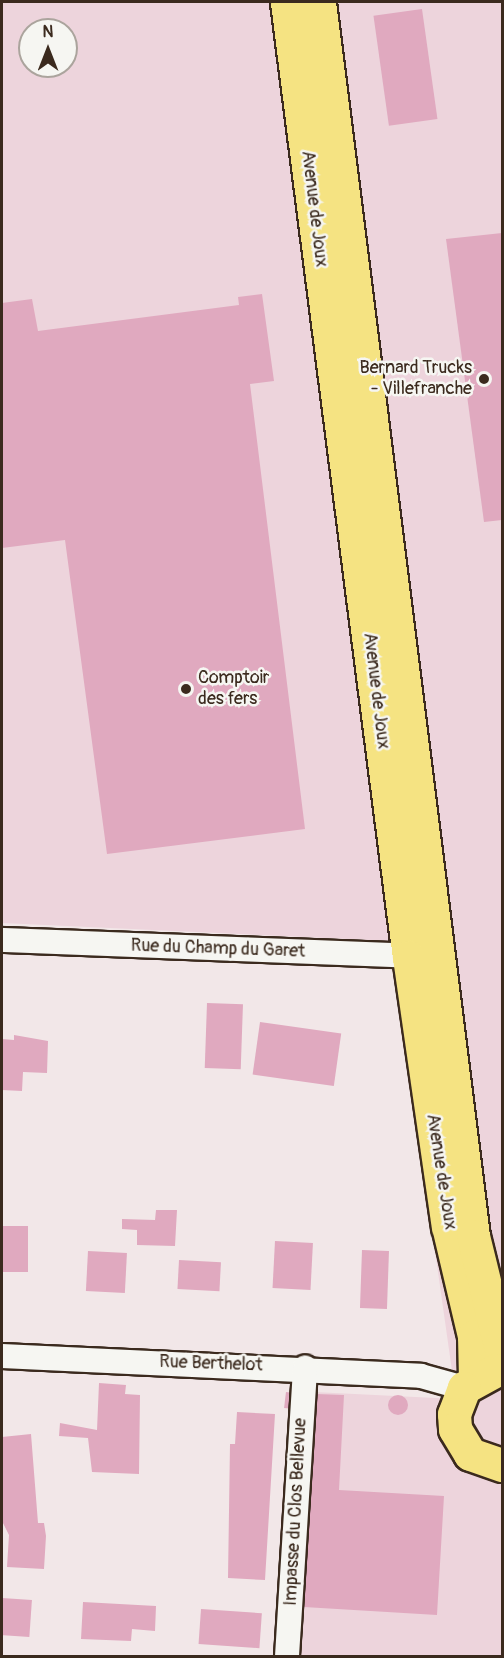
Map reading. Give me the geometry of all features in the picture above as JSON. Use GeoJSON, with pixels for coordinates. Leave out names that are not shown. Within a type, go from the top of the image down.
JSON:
{"type":"FeatureCollection","features":[{"type":"Feature","properties":{"kind":"main road","name":"Avenue de Joux"},"geometry":{"type":"LineString","coordinates":[[287,2],[422,956],[473,1236],[502,1354]]}},
{"type":"Feature","properties":{"kind":"main road","name":"Avenue de Joux"},"geometry":{"type":"LineString","coordinates":[[319,2],[385,508],[422,956],[448,1226],[474,1336],[474,1388],[458,1436],[470,1454],[502,1465]]}},
{"type":"Feature","properties":{"kind":"street","name":"Rue du Champ du Garet"},"geometry":{"type":"LineString","coordinates":[[2,940],[422,956]]}},
{"type":"Feature","properties":{"kind":"street","name":"Rue Berthelot"},"geometry":{"type":"LineString","coordinates":[[2,1356],[305,1368],[421,1376],[474,1388]]}},
{"type":"Feature","properties":{"kind":"street","name":"Impasse du Clos Bellevue"},"geometry":{"type":"LineString","coordinates":[[287,1656],[305,1368]]}},
{"type":"Feature","properties":{"kind":"shaded area"},"geometry":{"type":"Polygon","coordinates":[[[2,2],[502,2],[502,1656],[299,1656],[314,1392],[456,1399],[391,941],[2,923],[2,2]]]}},
{"type":"Feature","properties":{"kind":"building"},"geometry":{"type":"Polygon","coordinates":[[[422,9],[437,119],[389,126],[373,16],[422,9]]]}},
{"type":"Feature","properties":{"kind":"building","name":"Bernard Trucks - Villefranche"},"geometry":{"type":"Polygon","coordinates":[[[502,233],[502,520],[484,522],[446,239],[502,233]]]}},
{"type":"Feature","properties":{"kind":"building","name":"Comptoir des fers"},"geometry":{"type":"Polygon","coordinates":[[[262,294],[274,381],[250,384],[305,829],[107,854],[65,540],[2,548],[2,303],[32,299],[38,331],[239,305],[238,297],[262,294]]]}},
{"type":"Feature","properties":{"kind":"building"},"geometry":{"type":"Polygon","coordinates":[[[207,1003],[243,1004],[241,1069],[205,1068],[207,1003]]]}},
{"type":"Feature","properties":{"kind":"building"},"geometry":{"type":"Polygon","coordinates":[[[260,1022],[341,1033],[334,1086],[253,1074],[260,1022]]]}},
{"type":"Feature","properties":{"kind":"building"},"geometry":{"type":"Polygon","coordinates":[[[14,1035],[48,1041],[47,1073],[23,1072],[22,1091],[2,1090],[2,1039],[14,1040],[14,1035]]]}},
{"type":"Feature","properties":{"kind":"building"},"geometry":{"type":"Polygon","coordinates":[[[156,1210],[177,1210],[175,1246],[137,1245],[137,1230],[122,1229],[122,1219],[155,1220],[156,1210]]]}},
{"type":"Feature","properties":{"kind":"building"},"geometry":{"type":"Polygon","coordinates":[[[2,1226],[28,1226],[28,1272],[2,1272],[2,1226]]]}},
{"type":"Feature","properties":{"kind":"building"},"geometry":{"type":"Polygon","coordinates":[[[275,1241],[313,1243],[310,1290],[273,1288],[275,1241]]]}},
{"type":"Feature","properties":{"kind":"building"},"geometry":{"type":"Polygon","coordinates":[[[362,1250],[389,1251],[387,1309],[360,1308],[362,1250]]]}},
{"type":"Feature","properties":{"kind":"building"},"geometry":{"type":"Polygon","coordinates":[[[88,1251],[127,1253],[125,1293],[86,1291],[88,1251]]]}},
{"type":"Feature","properties":{"kind":"building"},"geometry":{"type":"Polygon","coordinates":[[[179,1260],[221,1262],[219,1291],[177,1289],[179,1260]]]}},
{"type":"Feature","properties":{"kind":"building"},"geometry":{"type":"Polygon","coordinates":[[[99,1383],[126,1385],[125,1394],[140,1395],[139,1474],[92,1472],[88,1438],[59,1436],[60,1423],[97,1430],[99,1383]]]}},
{"type":"Feature","properties":{"kind":"building"},"geometry":{"type":"Polygon","coordinates":[[[286,1392],[294,1393],[292,1409],[284,1408],[286,1392]]]}},
{"type":"Feature","properties":{"kind":"building"},"geometry":{"type":"Polygon","coordinates":[[[316,1394],[344,1395],[339,1490],[444,1496],[437,1615],[304,1607],[316,1394]]]}},
{"type":"Feature","properties":{"kind":"building"},"geometry":{"type":"Polygon","coordinates":[[[398,1395],[405,1398],[408,1405],[405,1412],[398,1415],[391,1412],[388,1405],[391,1398],[398,1395]]]}},
{"type":"Feature","properties":{"kind":"building"},"geometry":{"type":"Polygon","coordinates":[[[237,1412],[275,1414],[265,1580],[228,1578],[230,1444],[235,1444],[237,1412]]]}},
{"type":"Feature","properties":{"kind":"building"},"geometry":{"type":"Polygon","coordinates":[[[31,1434],[38,1523],[44,1523],[46,1536],[44,1569],[7,1567],[9,1535],[2,1521],[2,1437],[31,1434]]]}},
{"type":"Feature","properties":{"kind":"building"},"geometry":{"type":"Polygon","coordinates":[[[2,1598],[32,1600],[29,1637],[2,1635],[2,1598]]]}},
{"type":"Feature","properties":{"kind":"building"},"geometry":{"type":"Polygon","coordinates":[[[83,1602],[156,1606],[155,1631],[132,1629],[131,1641],[81,1639],[83,1602]]]}},
{"type":"Feature","properties":{"kind":"building"},"geometry":{"type":"Polygon","coordinates":[[[201,1609],[262,1613],[259,1648],[199,1644],[201,1609]]]}},
{"type":"Feature","properties":{"kind":"place","name":"Bernard Trucks - Villefranche"},"geometry":{"type":"Point","coordinates":[484,379]}},
{"type":"Feature","properties":{"kind":"place","name":"Comptoir des fers"},"geometry":{"type":"Point","coordinates":[186,689]}}]}
